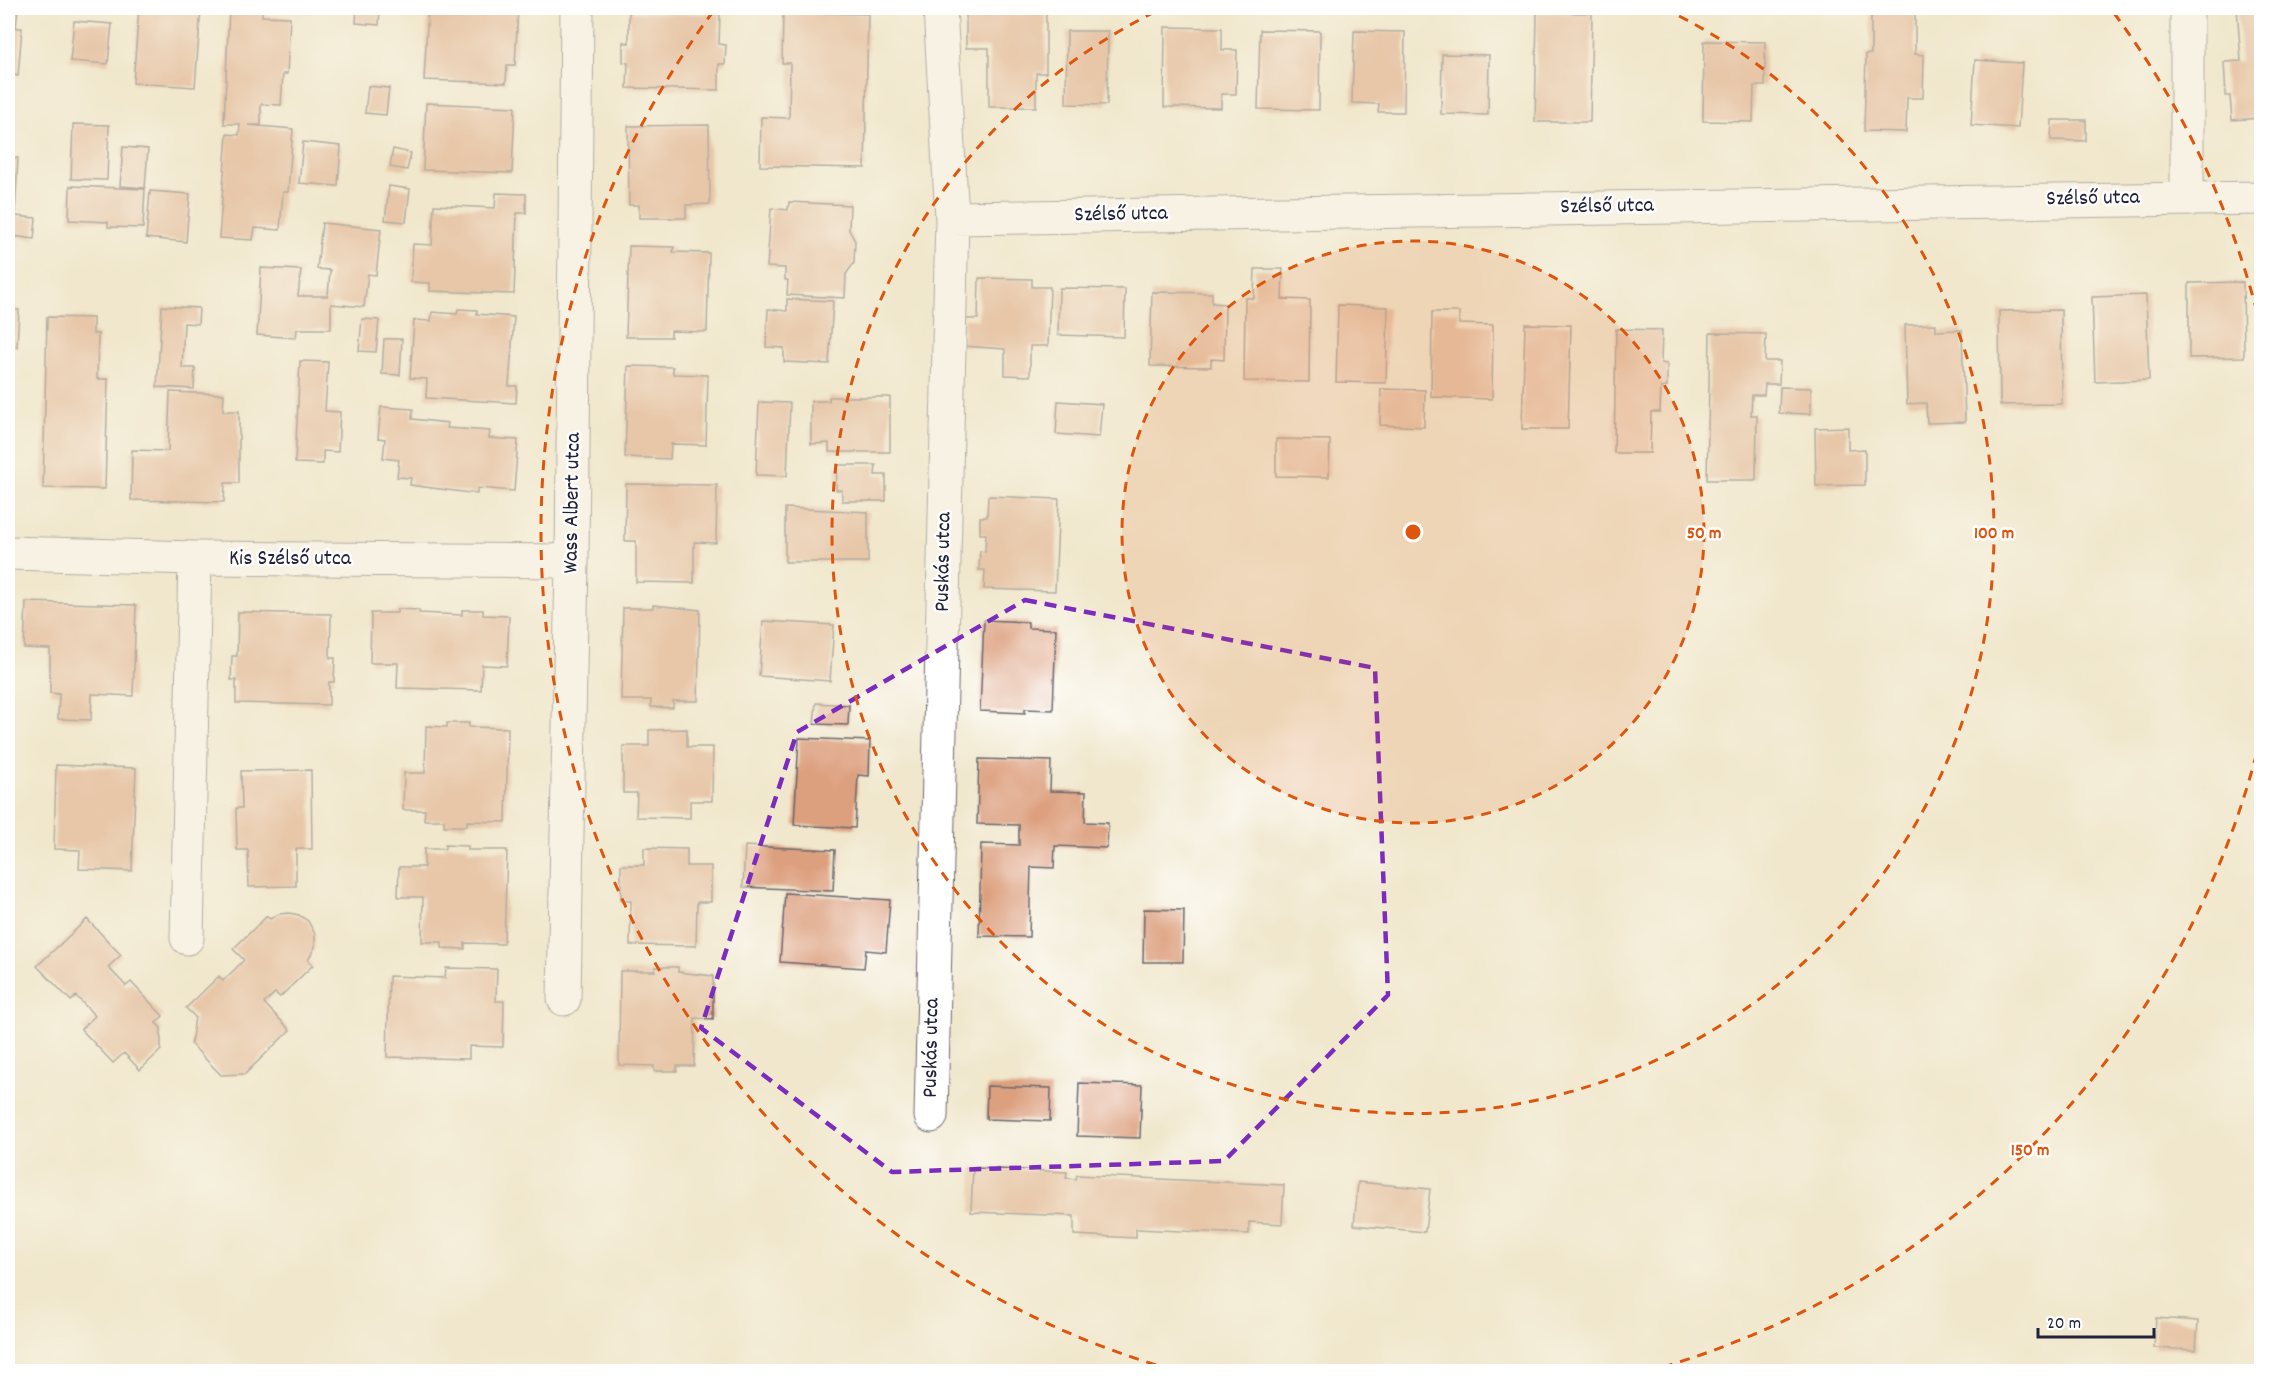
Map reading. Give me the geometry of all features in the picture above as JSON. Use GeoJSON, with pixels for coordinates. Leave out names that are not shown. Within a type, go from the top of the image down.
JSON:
{"type":"FeatureCollection","features":[{"type":"Feature","properties":{"kind":"street","name":"Wass Albert utca"},"geometry":{"type":"LineString","coordinates":[[564,999],[572,561],[578,8]]}},
{"type":"Feature","properties":{"kind":"street","name":"Puskás utca"},"geometry":{"type":"LineString","coordinates":[[931,1116],[952,218],[940,8]]}},
{"type":"Feature","properties":{"kind":"street"},"geometry":{"type":"LineString","coordinates":[[2187,8],[2187,197]]}},
{"type":"Feature","properties":{"kind":"street","name":"Szélső utca"},"geometry":{"type":"LineString","coordinates":[[952,218],[2187,197],[2262,198]]}},
{"type":"Feature","properties":{"kind":"street","name":"Kis Szélső utca"},"geometry":{"type":"LineString","coordinates":[[8,553],[195,558],[572,561]]}},
{"type":"Feature","properties":{"kind":"street"},"geometry":{"type":"LineString","coordinates":[[187,938],[195,558]]}},
{"type":"Feature","properties":{"kind":"highlighted area"},"geometry":{"type":"Polygon","coordinates":[[[1025,600],[1375,668],[1388,995],[1224,1161],[892,1172],[701,1028],[797,732],[1025,600]]]}},
{"type":"Feature","properties":{"kind":"building"},"geometry":{"type":"Polygon","coordinates":[[[8,8],[18,8],[16,28],[22,28],[18,76],[8,74],[8,8]]]}},
{"type":"Feature","properties":{"kind":"building"},"geometry":{"type":"Polygon","coordinates":[[[139,8],[201,8],[195,87],[133,83],[139,8]]]}},
{"type":"Feature","properties":{"kind":"building"},"geometry":{"type":"Polygon","coordinates":[[[229,8],[262,8],[262,16],[290,17],[287,74],[283,74],[281,105],[261,104],[261,125],[248,125],[293,129],[288,192],[283,192],[280,230],[255,228],[253,240],[219,238],[227,134],[239,135],[240,124],[224,124],[229,8]]]}},
{"type":"Feature","properties":{"kind":"building"},"geometry":{"type":"Polygon","coordinates":[[[299,8],[310,8],[310,11],[298,10],[299,8]]]}},
{"type":"Feature","properties":{"kind":"building"},"geometry":{"type":"Polygon","coordinates":[[[357,8],[380,8],[379,25],[356,23],[357,8]]]}},
{"type":"Feature","properties":{"kind":"building"},"geometry":{"type":"Polygon","coordinates":[[[428,8],[518,8],[515,65],[507,65],[506,83],[424,80],[428,8]]]}},
{"type":"Feature","properties":{"kind":"building"},"geometry":{"type":"Polygon","coordinates":[[[966,8],[1046,8],[1046,73],[1036,73],[1036,107],[989,107],[989,48],[966,48],[966,8]]]}},
{"type":"Feature","properties":{"kind":"building"},"geometry":{"type":"Polygon","coordinates":[[[1871,8],[1915,8],[1915,54],[1924,55],[1923,98],[1907,98],[1906,132],[1864,131],[1866,54],[1871,54],[1871,8]]]}},
{"type":"Feature","properties":{"kind":"building"},"geometry":{"type":"Polygon","coordinates":[[[2237,8],[2262,8],[2262,118],[2232,120],[2230,96],[2226,96],[2224,62],[2241,61],[2237,8]]]}},
{"type":"Feature","properties":{"kind":"building"},"geometry":{"type":"Polygon","coordinates":[[[629,12],[720,14],[719,44],[726,45],[725,64],[719,64],[719,90],[627,88],[628,63],[623,62],[623,42],[629,43],[629,12]]]}},
{"type":"Feature","properties":{"kind":"building"},"geometry":{"type":"Polygon","coordinates":[[[783,12],[868,14],[865,168],[760,166],[761,117],[789,118],[790,63],[782,63],[783,12]]]}},
{"type":"Feature","properties":{"kind":"building"},"geometry":{"type":"Polygon","coordinates":[[[1537,12],[1592,13],[1590,122],[1535,122],[1537,12]]]}},
{"type":"Feature","properties":{"kind":"building"},"geometry":{"type":"Polygon","coordinates":[[[74,21],[112,24],[108,64],[70,61],[74,21]]]}},
{"type":"Feature","properties":{"kind":"building"},"geometry":{"type":"Polygon","coordinates":[[[1165,27],[1222,28],[1222,50],[1237,50],[1236,94],[1221,94],[1221,108],[1164,107],[1165,27]]]}},
{"type":"Feature","properties":{"kind":"building"},"geometry":{"type":"Polygon","coordinates":[[[1260,30],[1320,31],[1319,110],[1258,109],[1260,30]]]}},
{"type":"Feature","properties":{"kind":"building"},"geometry":{"type":"Polygon","coordinates":[[[1067,31],[1108,31],[1107,105],[1066,104],[1067,31]]]}},
{"type":"Feature","properties":{"kind":"building"},"geometry":{"type":"Polygon","coordinates":[[[1354,31],[1405,32],[1404,112],[1378,112],[1379,104],[1352,103],[1354,31]]]}},
{"type":"Feature","properties":{"kind":"building"},"geometry":{"type":"Polygon","coordinates":[[[1704,41],[1765,42],[1765,86],[1754,86],[1753,122],[1703,121],[1704,41]]]}},
{"type":"Feature","properties":{"kind":"building"},"geometry":{"type":"Polygon","coordinates":[[[1442,54],[1489,55],[1488,115],[1441,114],[1442,54]]]}},
{"type":"Feature","properties":{"kind":"building"},"geometry":{"type":"Polygon","coordinates":[[[1975,60],[2022,63],[2018,128],[1971,125],[1975,60]]]}},
{"type":"Feature","properties":{"kind":"building"},"geometry":{"type":"Polygon","coordinates":[[[368,86],[389,88],[386,115],[365,113],[368,86]]]}},
{"type":"Feature","properties":{"kind":"building"},"geometry":{"type":"Polygon","coordinates":[[[426,103],[515,107],[512,173],[423,170],[426,103]]]}},
{"type":"Feature","properties":{"kind":"building"},"geometry":{"type":"Polygon","coordinates":[[[2052,120],[2086,120],[2086,141],[2051,140],[2052,120]]]}},
{"type":"Feature","properties":{"kind":"building"},"geometry":{"type":"Polygon","coordinates":[[[73,124],[109,125],[107,180],[71,179],[73,124]]]}},
{"type":"Feature","properties":{"kind":"building"},"geometry":{"type":"Polygon","coordinates":[[[709,125],[710,204],[686,205],[686,218],[639,218],[639,205],[629,205],[628,126],[709,125]]]}},
{"type":"Feature","properties":{"kind":"building"},"geometry":{"type":"Polygon","coordinates":[[[303,142],[341,146],[338,186],[299,183],[303,142]]]}},
{"type":"Feature","properties":{"kind":"building"},"geometry":{"type":"Polygon","coordinates":[[[123,147],[148,149],[145,188],[120,186],[123,147]]]}},
{"type":"Feature","properties":{"kind":"building"},"geometry":{"type":"Polygon","coordinates":[[[393,149],[411,153],[407,170],[390,167],[393,149]]]}},
{"type":"Feature","properties":{"kind":"building"},"geometry":{"type":"Polygon","coordinates":[[[8,158],[18,158],[15,214],[8,214],[8,158]]]}},
{"type":"Feature","properties":{"kind":"building"},"geometry":{"type":"Polygon","coordinates":[[[70,186],[145,189],[143,228],[108,227],[108,222],[69,220],[70,186]]]}},
{"type":"Feature","properties":{"kind":"building"},"geometry":{"type":"Polygon","coordinates":[[[389,186],[410,189],[406,222],[385,220],[389,186]]]}},
{"type":"Feature","properties":{"kind":"building"},"geometry":{"type":"Polygon","coordinates":[[[150,191],[190,194],[186,242],[146,238],[150,191]]]}},
{"type":"Feature","properties":{"kind":"building"},"geometry":{"type":"Polygon","coordinates":[[[496,193],[526,194],[526,213],[517,213],[514,294],[430,291],[430,283],[411,282],[413,244],[432,245],[434,205],[495,208],[496,193]]]}},
{"type":"Feature","properties":{"kind":"building"},"geometry":{"type":"Polygon","coordinates":[[[789,202],[850,205],[849,230],[855,241],[854,263],[846,274],[845,298],[787,295],[788,280],[785,280],[785,268],[767,267],[771,208],[788,210],[789,202]]]}},
{"type":"Feature","properties":{"kind":"building"},"geometry":{"type":"Polygon","coordinates":[[[15,216],[36,218],[34,239],[13,236],[15,216]]]}},
{"type":"Feature","properties":{"kind":"building"},"geometry":{"type":"Polygon","coordinates":[[[322,223],[381,229],[376,275],[368,274],[364,307],[331,304],[331,329],[297,329],[296,338],[257,335],[261,268],[301,270],[298,296],[328,296],[330,270],[317,269],[322,223]]]}},
{"type":"Feature","properties":{"kind":"building"},"geometry":{"type":"Polygon","coordinates":[[[629,246],[674,247],[673,252],[709,253],[707,332],[671,331],[671,337],[626,337],[629,246]]]}},
{"type":"Feature","properties":{"kind":"building"},"geometry":{"type":"Polygon","coordinates":[[[1255,269],[1283,269],[1282,299],[1310,300],[1309,382],[1244,381],[1245,298],[1254,298],[1255,269]]]}},
{"type":"Feature","properties":{"kind":"building"},"geometry":{"type":"Polygon","coordinates":[[[979,278],[1032,279],[1032,287],[1050,287],[1048,346],[1030,346],[1030,376],[1005,375],[1005,349],[963,346],[964,319],[978,319],[979,278]]]}},
{"type":"Feature","properties":{"kind":"building"},"geometry":{"type":"Polygon","coordinates":[[[2243,282],[2244,357],[2189,358],[2189,283],[2243,282]]]}},
{"type":"Feature","properties":{"kind":"building"},"geometry":{"type":"Polygon","coordinates":[[[1059,288],[1125,289],[1124,337],[1058,335],[1059,288]]]}},
{"type":"Feature","properties":{"kind":"building"},"geometry":{"type":"Polygon","coordinates":[[[1152,292],[1212,293],[1212,303],[1225,304],[1224,360],[1211,359],[1211,367],[1150,366],[1152,292]]]}},
{"type":"Feature","properties":{"kind":"building"},"geometry":{"type":"Polygon","coordinates":[[[2146,295],[2149,380],[2095,382],[2092,297],[2146,295]]]}},
{"type":"Feature","properties":{"kind":"building"},"geometry":{"type":"Polygon","coordinates":[[[787,299],[833,301],[829,364],[784,362],[784,348],[766,347],[768,309],[787,311],[787,299]]]}},
{"type":"Feature","properties":{"kind":"building"},"geometry":{"type":"Polygon","coordinates":[[[1338,305],[1388,307],[1386,383],[1336,382],[1338,305]]]}},
{"type":"Feature","properties":{"kind":"building"},"geometry":{"type":"Polygon","coordinates":[[[162,306],[199,308],[198,324],[184,323],[182,368],[195,368],[194,389],[157,387],[162,306]]]}},
{"type":"Feature","properties":{"kind":"building"},"geometry":{"type":"Polygon","coordinates":[[[8,309],[19,310],[17,347],[8,347],[8,309]]]}},
{"type":"Feature","properties":{"kind":"building"},"geometry":{"type":"Polygon","coordinates":[[[458,309],[477,310],[477,314],[514,317],[509,386],[517,386],[516,403],[426,398],[427,379],[410,378],[414,320],[431,321],[432,312],[457,314],[458,309]]]}},
{"type":"Feature","properties":{"kind":"building"},"geometry":{"type":"Polygon","coordinates":[[[2061,310],[2062,404],[2000,405],[1999,311],[2061,310]]]}},
{"type":"Feature","properties":{"kind":"building"},"geometry":{"type":"Polygon","coordinates":[[[1432,312],[1459,312],[1459,324],[1493,325],[1492,399],[1431,397],[1432,312]]]}},
{"type":"Feature","properties":{"kind":"building"},"geometry":{"type":"Polygon","coordinates":[[[47,317],[93,318],[93,334],[98,334],[97,379],[108,379],[105,489],[43,488],[47,317]]]}},
{"type":"Feature","properties":{"kind":"building"},"geometry":{"type":"Polygon","coordinates":[[[362,319],[379,320],[376,352],[359,351],[362,319]]]}},
{"type":"Feature","properties":{"kind":"building"},"geometry":{"type":"Polygon","coordinates":[[[1525,324],[1571,325],[1568,429],[1522,429],[1525,324]]]}},
{"type":"Feature","properties":{"kind":"building"},"geometry":{"type":"Polygon","coordinates":[[[1936,324],[1936,331],[1962,330],[1965,422],[1927,423],[1926,403],[1907,404],[1905,325],[1936,324]]]}},
{"type":"Feature","properties":{"kind":"building"},"geometry":{"type":"Polygon","coordinates":[[[1616,329],[1662,330],[1661,363],[1667,364],[1667,387],[1661,388],[1660,412],[1651,412],[1650,453],[1614,453],[1616,329]]]}},
{"type":"Feature","properties":{"kind":"building"},"geometry":{"type":"Polygon","coordinates":[[[1710,333],[1766,334],[1765,361],[1780,361],[1779,384],[1765,384],[1764,395],[1752,395],[1751,415],[1757,415],[1756,480],[1707,480],[1710,333]]]}},
{"type":"Feature","properties":{"kind":"building"},"geometry":{"type":"Polygon","coordinates":[[[384,339],[402,339],[400,375],[382,374],[384,339]]]}},
{"type":"Feature","properties":{"kind":"building"},"geometry":{"type":"Polygon","coordinates":[[[300,361],[328,362],[325,411],[340,412],[338,452],[323,451],[323,464],[295,463],[300,361]]]}},
{"type":"Feature","properties":{"kind":"building"},"geometry":{"type":"Polygon","coordinates":[[[628,366],[673,367],[673,374],[708,375],[706,445],[671,444],[670,459],[625,457],[628,366]]]}},
{"type":"Feature","properties":{"kind":"building"},"geometry":{"type":"Polygon","coordinates":[[[1780,387],[1811,388],[1811,414],[1779,413],[1780,387]]]}},
{"type":"Feature","properties":{"kind":"building"},"geometry":{"type":"Polygon","coordinates":[[[1381,389],[1425,390],[1424,427],[1380,425],[1381,389]]]}},
{"type":"Feature","properties":{"kind":"building"},"geometry":{"type":"Polygon","coordinates":[[[170,392],[224,394],[223,411],[239,411],[239,483],[225,483],[224,502],[131,500],[132,450],[168,451],[170,392]]]}},
{"type":"Feature","properties":{"kind":"building"},"geometry":{"type":"Polygon","coordinates":[[[829,397],[890,397],[890,452],[829,452],[829,443],[811,444],[811,401],[829,401],[829,397]]]}},
{"type":"Feature","properties":{"kind":"building"},"geometry":{"type":"Polygon","coordinates":[[[1058,401],[1102,404],[1099,437],[1056,434],[1058,401]]]}},
{"type":"Feature","properties":{"kind":"building"},"geometry":{"type":"Polygon","coordinates":[[[759,402],[790,403],[787,476],[756,475],[759,402]]]}},
{"type":"Feature","properties":{"kind":"building"},"geometry":{"type":"Polygon","coordinates":[[[381,407],[413,409],[412,419],[448,423],[447,428],[490,431],[489,438],[518,440],[514,491],[477,488],[477,494],[410,485],[411,478],[397,477],[399,460],[383,458],[385,439],[378,438],[381,407]]]}},
{"type":"Feature","properties":{"kind":"building"},"geometry":{"type":"Polygon","coordinates":[[[1848,427],[1848,450],[1865,449],[1865,485],[1816,486],[1815,428],[1848,427]]]}},
{"type":"Feature","properties":{"kind":"building"},"geometry":{"type":"Polygon","coordinates":[[[1276,439],[1330,440],[1329,477],[1276,476],[1276,439]]]}},
{"type":"Feature","properties":{"kind":"building"},"geometry":{"type":"Polygon","coordinates":[[[837,465],[876,465],[875,475],[886,475],[886,501],[842,501],[842,490],[836,490],[837,465]]]}},
{"type":"Feature","properties":{"kind":"building"},"geometry":{"type":"Polygon","coordinates":[[[626,484],[717,485],[716,543],[694,542],[694,583],[636,582],[636,541],[625,541],[626,484]]]}},
{"type":"Feature","properties":{"kind":"building"},"geometry":{"type":"Polygon","coordinates":[[[988,496],[1059,499],[1055,591],[984,589],[985,570],[979,570],[980,551],[985,552],[986,534],[980,534],[980,517],[987,517],[988,496]]]}},
{"type":"Feature","properties":{"kind":"building"},"geometry":{"type":"Polygon","coordinates":[[[785,508],[868,512],[868,562],[785,562],[785,508]]]}},
{"type":"Feature","properties":{"kind":"building"},"geometry":{"type":"Polygon","coordinates":[[[26,602],[136,605],[133,696],[92,694],[91,720],[58,719],[59,694],[50,693],[50,649],[24,648],[26,602]]]}},
{"type":"Feature","properties":{"kind":"building"},"geometry":{"type":"Polygon","coordinates":[[[653,605],[700,610],[698,701],[673,701],[673,708],[651,707],[651,700],[621,700],[623,608],[653,608],[653,605]]]}},
{"type":"Feature","properties":{"kind":"building"},"geometry":{"type":"Polygon","coordinates":[[[397,609],[419,610],[419,613],[462,615],[462,610],[483,610],[483,615],[509,616],[507,666],[482,665],[481,690],[397,688],[398,663],[370,663],[371,613],[397,613],[397,609]]]}},
{"type":"Feature","properties":{"kind":"building"},"geometry":{"type":"Polygon","coordinates":[[[238,612],[331,614],[330,658],[335,658],[334,682],[329,682],[329,705],[236,703],[236,680],[231,680],[232,656],[237,656],[238,612]]]}},
{"type":"Feature","properties":{"kind":"building"},"geometry":{"type":"Polygon","coordinates":[[[984,620],[1028,622],[1028,628],[1056,629],[1053,710],[1025,709],[1025,713],[980,711],[984,620]]]}},
{"type":"Feature","properties":{"kind":"building"},"geometry":{"type":"Polygon","coordinates":[[[763,621],[834,625],[830,681],[759,676],[763,621]]]}},
{"type":"Feature","properties":{"kind":"building"},"geometry":{"type":"Polygon","coordinates":[[[816,703],[849,705],[848,725],[814,724],[816,703]]]}},
{"type":"Feature","properties":{"kind":"building"},"geometry":{"type":"Polygon","coordinates":[[[447,723],[469,723],[469,727],[508,728],[506,822],[467,821],[467,826],[444,826],[444,820],[424,820],[425,810],[403,810],[404,773],[425,773],[426,726],[447,727],[447,723]]]}},
{"type":"Feature","properties":{"kind":"building"},"geometry":{"type":"Polygon","coordinates":[[[687,729],[687,747],[713,747],[712,801],[690,801],[690,818],[636,817],[637,793],[623,793],[623,746],[649,746],[649,730],[687,729]]]}},
{"type":"Feature","properties":{"kind":"building"},"geometry":{"type":"Polygon","coordinates":[[[799,738],[870,741],[869,776],[858,775],[855,828],[794,825],[799,738]]]}},
{"type":"Feature","properties":{"kind":"building"},"geometry":{"type":"Polygon","coordinates":[[[979,759],[1051,761],[1050,791],[1086,792],[1085,822],[1108,823],[1107,848],[1055,846],[1054,868],[1031,867],[1029,937],[979,936],[981,844],[1019,845],[1019,825],[977,824],[979,759]]]}},
{"type":"Feature","properties":{"kind":"building"},"geometry":{"type":"Polygon","coordinates":[[[56,765],[136,768],[132,871],[79,869],[80,850],[54,849],[56,765]]]}},
{"type":"Feature","properties":{"kind":"building"},"geometry":{"type":"Polygon","coordinates":[[[311,770],[312,849],[296,849],[296,886],[249,887],[248,850],[237,850],[236,808],[242,808],[241,771],[311,770]]]}},
{"type":"Feature","properties":{"kind":"building"},"geometry":{"type":"Polygon","coordinates":[[[445,845],[468,846],[468,850],[507,850],[504,944],[465,943],[465,949],[442,948],[442,942],[422,942],[423,897],[398,897],[399,867],[424,867],[424,849],[445,849],[445,845]]]}},
{"type":"Feature","properties":{"kind":"building"},"geometry":{"type":"Polygon","coordinates":[[[745,846],[835,850],[833,891],[743,887],[745,846]]]}},
{"type":"Feature","properties":{"kind":"building"},"geometry":{"type":"Polygon","coordinates":[[[644,848],[687,849],[687,866],[711,866],[711,902],[697,902],[696,946],[630,945],[631,901],[621,901],[621,865],[644,865],[644,848]]]}},
{"type":"Feature","properties":{"kind":"building"},"geometry":{"type":"Polygon","coordinates":[[[785,893],[890,900],[886,952],[866,950],[864,968],[780,962],[785,893]]]}},
{"type":"Feature","properties":{"kind":"building"},"geometry":{"type":"Polygon","coordinates":[[[1144,909],[1184,910],[1183,962],[1143,962],[1144,909]]]}},
{"type":"Feature","properties":{"kind":"building"},"geometry":{"type":"Polygon","coordinates":[[[279,914],[299,915],[308,921],[315,934],[315,947],[308,960],[313,965],[280,997],[275,993],[264,1003],[290,1030],[245,1074],[221,1075],[191,1044],[195,1017],[186,1008],[219,976],[223,981],[244,960],[233,949],[267,916],[270,919],[279,914]]]}},
{"type":"Feature","properties":{"kind":"building"},"geometry":{"type":"Polygon","coordinates":[[[87,919],[121,955],[108,967],[126,986],[131,982],[163,1016],[156,1023],[161,1028],[161,1050],[140,1070],[124,1053],[113,1063],[81,1029],[95,1016],[76,996],[71,1001],[37,966],[87,919]]]}},
{"type":"Feature","properties":{"kind":"building"},"geometry":{"type":"Polygon","coordinates":[[[655,967],[678,967],[678,972],[713,976],[713,1019],[695,1018],[694,1066],[677,1066],[677,1071],[654,1071],[654,1066],[619,1065],[620,971],[655,971],[655,967]]]}},
{"type":"Feature","properties":{"kind":"building"},"geometry":{"type":"Polygon","coordinates":[[[446,968],[497,969],[496,1001],[504,1001],[503,1047],[469,1046],[469,1059],[387,1057],[389,976],[445,978],[446,968]]]}},
{"type":"Feature","properties":{"kind":"building"},"geometry":{"type":"Polygon","coordinates":[[[1079,1083],[1142,1085],[1140,1138],[1077,1136],[1079,1083]]]}},
{"type":"Feature","properties":{"kind":"building"},"geometry":{"type":"Polygon","coordinates":[[[987,1086],[1051,1088],[1050,1121],[986,1119],[987,1086]]]}},
{"type":"Feature","properties":{"kind":"building"},"geometry":{"type":"Polygon","coordinates":[[[973,1168],[1067,1172],[1066,1178],[1076,1179],[1077,1175],[1284,1185],[1282,1224],[1249,1222],[1249,1234],[1136,1229],[1136,1238],[1074,1235],[1074,1216],[971,1212],[973,1168]]]}},
{"type":"Feature","properties":{"kind":"building"},"geometry":{"type":"Polygon","coordinates":[[[1358,1182],[1430,1189],[1425,1232],[1354,1225],[1358,1182]]]}},
{"type":"Feature","properties":{"kind":"building"},"geometry":{"type":"Polygon","coordinates":[[[2156,1318],[2198,1321],[2196,1350],[2154,1348],[2156,1318]]]}}]}
